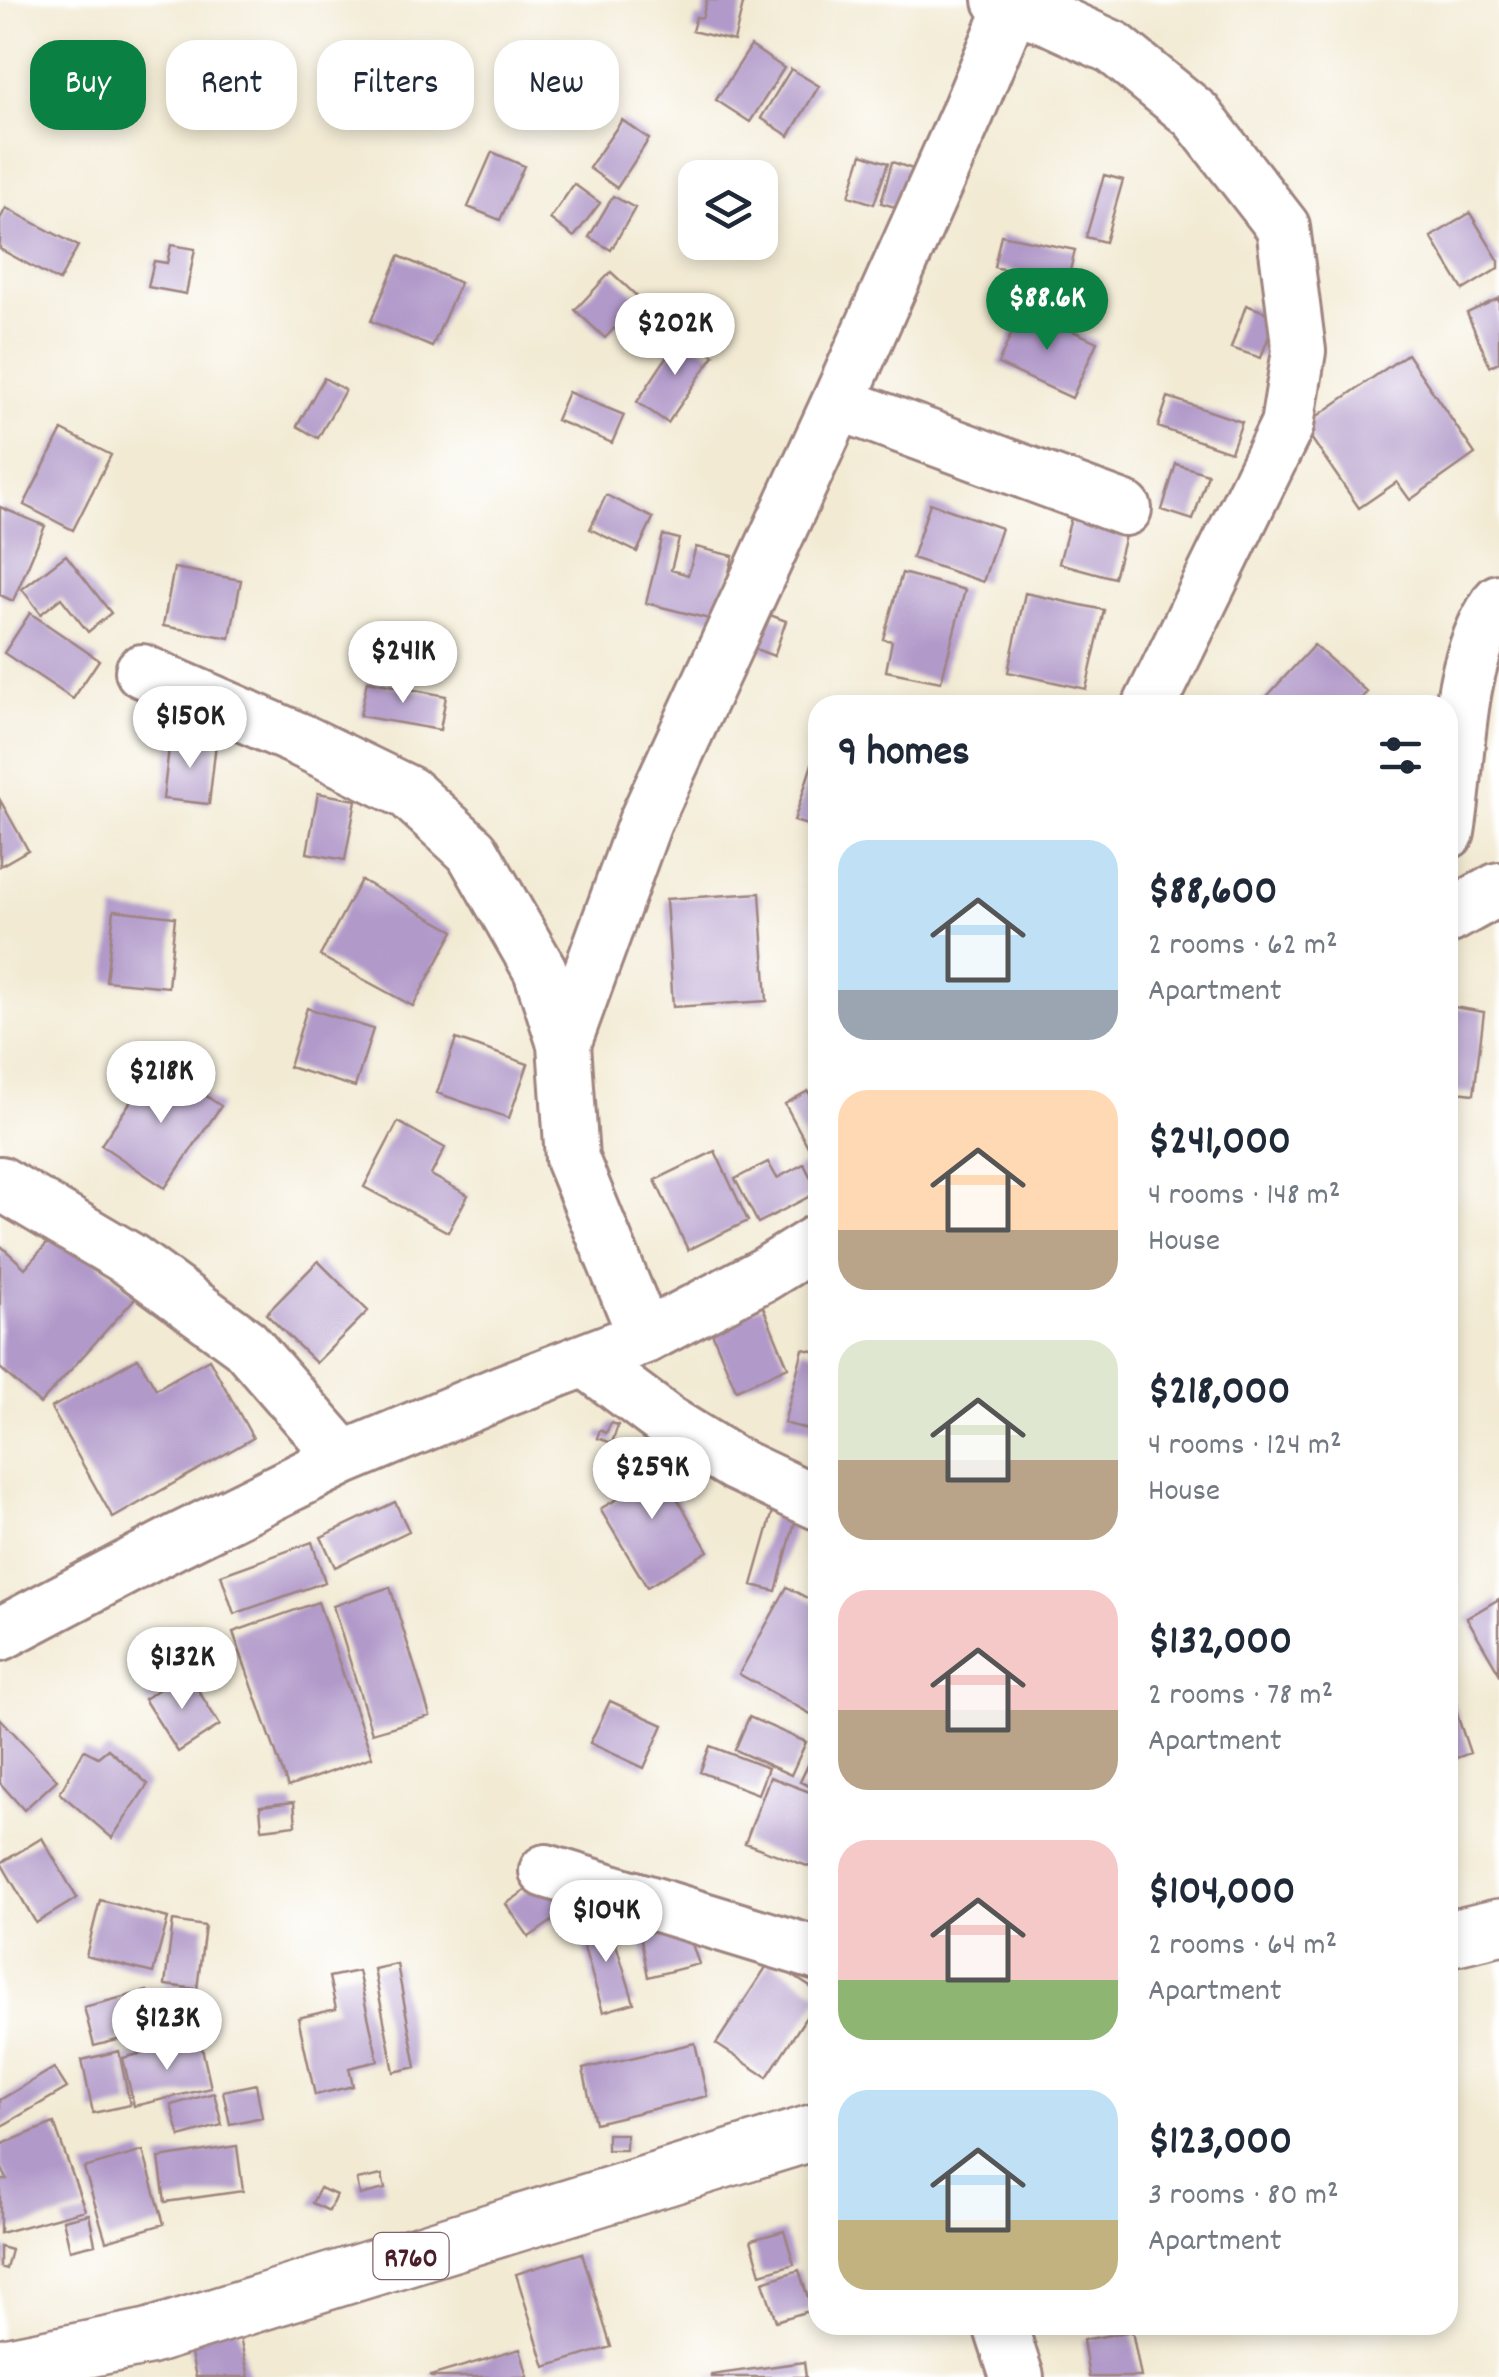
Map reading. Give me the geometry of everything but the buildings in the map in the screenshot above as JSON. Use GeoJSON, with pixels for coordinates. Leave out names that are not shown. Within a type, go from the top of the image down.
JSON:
{"type":"FeatureCollection","features":[{"type":"Feature","properties":{"kind":"main road"},"geometry":{"type":"LineString","coordinates":[[1458,1937],[1499,1926]]}},
{"type":"Feature","properties":{"kind":"main road","name":"R760"},"geometry":{"type":"LineString","coordinates":[[0,2367],[148,2336],[808,2134]]}},
{"type":"Feature","properties":{"kind":"street"},"geometry":{"type":"LineString","coordinates":[[564,1044],[644,822],[968,114],[1006,3],[1114,48],[1196,115],[1283,227],[1299,351],[1287,424],[1155,695]]}},
{"type":"Feature","properties":{"kind":"street"},"geometry":{"type":"LineString","coordinates":[[838,403],[1124,510]]}},
{"type":"Feature","properties":{"kind":"street"},"geometry":{"type":"LineString","coordinates":[[1458,748],[1466,680],[1499,601]]}},
{"type":"Feature","properties":{"kind":"street"},"geometry":{"type":"LineString","coordinates":[[142,671],[409,793],[472,850],[540,970],[564,1044],[572,1159],[645,1336]]}},
{"type":"Feature","properties":{"kind":"street"},"geometry":{"type":"LineString","coordinates":[[1458,912],[1499,889]]}},
{"type":"Feature","properties":{"kind":"street"},"geometry":{"type":"LineString","coordinates":[[0,1184],[129,1260],[244,1344],[344,1458]]}},
{"type":"Feature","properties":{"kind":"street"},"geometry":{"type":"LineString","coordinates":[[0,1634],[344,1458],[645,1336],[808,1247]]}},
{"type":"Feature","properties":{"kind":"street"},"geometry":{"type":"LineString","coordinates":[[586,1361],[667,1422],[735,1464],[808,1498]]}},
{"type":"Feature","properties":{"kind":"street"},"geometry":{"type":"LineString","coordinates":[[546,1870],[808,1951]]}},
{"type":"Feature","properties":{"kind":"street"},"geometry":{"type":"LineString","coordinates":[[1003,2335],[1017,2377]]}}]}
